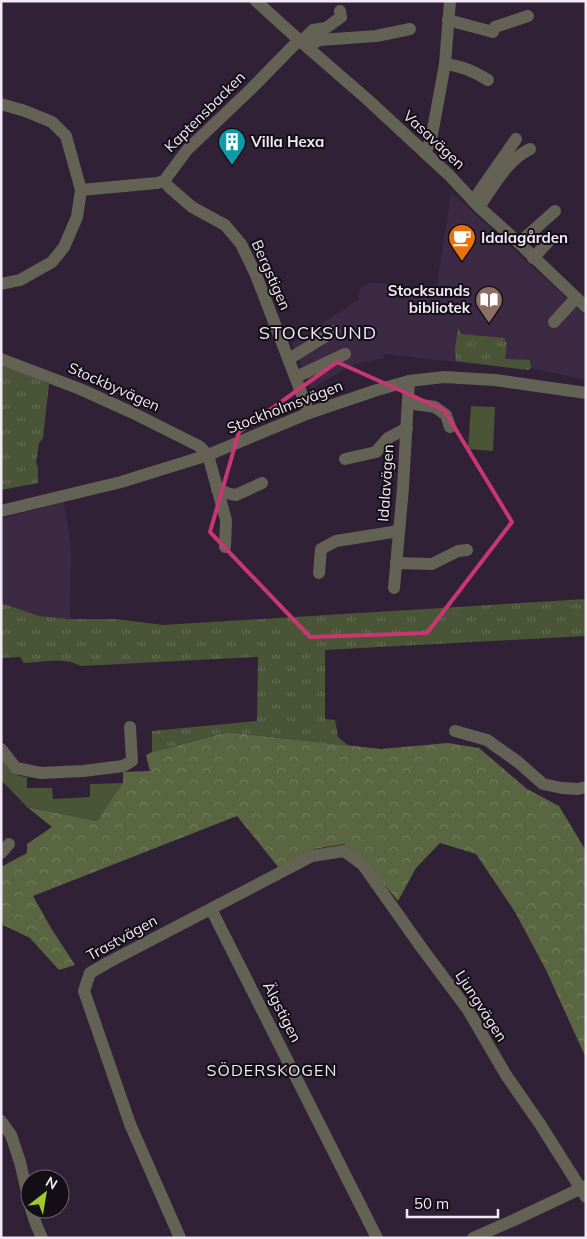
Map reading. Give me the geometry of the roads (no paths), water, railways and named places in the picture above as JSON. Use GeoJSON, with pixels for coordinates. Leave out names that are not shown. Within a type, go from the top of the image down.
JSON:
{"type":"FeatureCollection","features":[{"type":"Feature","properties":{"kind":"street","name":"Vasavägen"},"geometry":{"type":"LineString","coordinates":[[256,1],[450,175],[476,204],[519,242],[533,258],[586,307]]}},
{"type":"Feature","properties":{"kind":"street"},"geometry":{"type":"LineString","coordinates":[[425,153],[431,140],[445,64],[450,1]]}},
{"type":"Feature","properties":{"kind":"street"},"geometry":{"type":"LineString","coordinates":[[303,43],[313,30],[326,28],[341,17],[340,11]]}},
{"type":"Feature","properties":{"kind":"street"},"geometry":{"type":"LineString","coordinates":[[448,20],[492,32],[495,27],[528,16]]}},
{"type":"Feature","properties":{"kind":"street"},"geometry":{"type":"LineString","coordinates":[[303,43],[376,36],[410,29]]}},
{"type":"Feature","properties":{"kind":"street","name":"Kaptensbacken"},"geometry":{"type":"LineString","coordinates":[[164,180],[187,150],[303,43]]}},
{"type":"Feature","properties":{"kind":"street"},"geometry":{"type":"LineString","coordinates":[[445,64],[462,67],[488,80]]}},
{"type":"Feature","properties":{"kind":"street"},"geometry":{"type":"LineString","coordinates":[[1,104],[25,110],[52,122],[66,136],[81,190],[77,217],[64,247],[52,262],[20,280],[1,284]]}},
{"type":"Feature","properties":{"kind":"street"},"geometry":{"type":"LineString","coordinates":[[476,204],[516,139]]}},
{"type":"Feature","properties":{"kind":"street"},"geometry":{"type":"LineString","coordinates":[[476,204],[514,160],[530,149]]}},
{"type":"Feature","properties":{"kind":"street"},"geometry":{"type":"LineString","coordinates":[[81,190],[157,183],[164,180]]}},
{"type":"Feature","properties":{"kind":"street","name":"Bergstigen"},"geometry":{"type":"LineString","coordinates":[[164,180],[169,187],[192,207],[225,225],[241,244],[256,275],[309,413]]}},
{"type":"Feature","properties":{"kind":"street"},"geometry":{"type":"LineString","coordinates":[[519,242],[555,211]]}},
{"type":"Feature","properties":{"kind":"street"},"geometry":{"type":"LineString","coordinates":[[533,258],[549,241]]}},
{"type":"Feature","properties":{"kind":"street"},"geometry":{"type":"LineString","coordinates":[[554,322],[576,298]]}},
{"type":"Feature","properties":{"kind":"street"},"geometry":{"type":"LineString","coordinates":[[288,357],[334,331]]}},
{"type":"Feature","properties":{"kind":"street"},"geometry":{"type":"LineString","coordinates":[[296,377],[345,354]]}},
{"type":"Feature","properties":{"kind":"street","name":"Stockbyvägen"},"geometry":{"type":"LineString","coordinates":[[1,359],[80,388],[199,446],[208,455]]}},
{"type":"Feature","properties":{"kind":"street","name":"Stockholmsvägen"},"geometry":{"type":"LineString","coordinates":[[1,511],[121,482],[208,455],[309,413],[409,381],[444,377],[495,380],[586,394]]}},
{"type":"Feature","properties":{"kind":"street","name":"Idalavägen"},"geometry":{"type":"LineString","coordinates":[[394,588],[403,488],[409,381]]}},
{"type":"Feature","properties":{"kind":"street"},"geometry":{"type":"LineString","coordinates":[[408,404],[435,407],[446,415],[450,427]]}},
{"type":"Feature","properties":{"kind":"street"},"geometry":{"type":"LineString","coordinates":[[345,459],[376,452],[388,438],[406,428]]}},
{"type":"Feature","properties":{"kind":"street"},"geometry":{"type":"LineString","coordinates":[[208,455],[226,520],[225,548]]}},
{"type":"Feature","properties":{"kind":"street"},"geometry":{"type":"LineString","coordinates":[[217,489],[236,495],[262,483]]}},
{"type":"Feature","properties":{"kind":"street"},"geometry":{"type":"LineString","coordinates":[[319,573],[321,549],[336,541],[399,531]]}},
{"type":"Feature","properties":{"kind":"street"},"geometry":{"type":"LineString","coordinates":[[396,562],[432,564],[458,551],[467,550]]}},
{"type":"Feature","properties":{"kind":"street"},"geometry":{"type":"LineString","coordinates":[[1,749],[16,768],[42,772],[83,771],[123,766],[132,761],[130,727]]}},
{"type":"Feature","properties":{"kind":"street"},"geometry":{"type":"LineString","coordinates":[[455,730],[487,740],[518,762],[543,784],[562,788],[578,789],[586,787]]}},
{"type":"Feature","properties":{"kind":"street","name":"Trastvägen"},"geometry":{"type":"LineString","coordinates":[[180,1238],[130,1124],[84,991],[90,973],[312,856],[344,851]]}},
{"type":"Feature","properties":{"kind":"street","name":"Ljungvägen"},"geometry":{"type":"LineString","coordinates":[[344,851],[363,864],[468,1010],[506,1075],[584,1190]]}},
{"type":"Feature","properties":{"kind":"street","name":"Älgstigen"},"geometry":{"type":"LineString","coordinates":[[211,908],[377,1238]]}},
{"type":"Feature","properties":{"kind":"street"},"geometry":{"type":"LineString","coordinates":[[1,1121],[11,1135],[22,1169]]}},
{"type":"Feature","properties":{"kind":"street"},"geometry":{"type":"LineString","coordinates":[[473,1238],[584,1190]]}},
{"type":"Feature","properties":{"kind":"street"},"geometry":{"type":"LineString","coordinates":[[34,1219],[42,1238]]}},
{"type":"Feature","properties":{"kind":"place","name":"Villa Hexa"},"geometry":{"type":"Point","coordinates":[232,166]}},
{"type":"Feature","properties":{"kind":"place","name":"Idalagården"},"geometry":{"type":"Point","coordinates":[462,262]}},
{"type":"Feature","properties":{"kind":"place","name":"Stocksunds bibliotek"},"geometry":{"type":"Point","coordinates":[489,324]}},
{"type":"Feature","properties":{"kind":"district","name":"STOCKSUND"},"geometry":{"type":"Point","coordinates":[318,333]}},
{"type":"Feature","properties":{"kind":"district","name":"SÖDERSKOGEN"},"geometry":{"type":"Point","coordinates":[272,1070]}}]}
